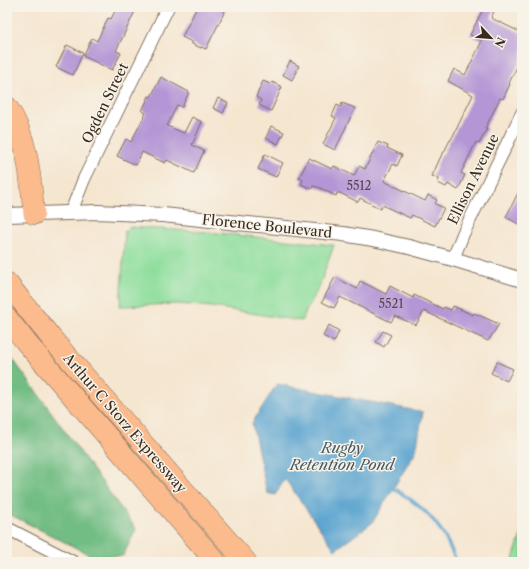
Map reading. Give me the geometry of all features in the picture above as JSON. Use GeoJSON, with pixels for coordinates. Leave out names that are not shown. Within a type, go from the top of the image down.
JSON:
{"type":"FeatureCollection","features":[{"type":"Feature","properties":{"kind":"highway"},"geometry":{"type":"LineString","coordinates":[[7,108],[19,128],[26,149],[29,162],[34,214]]}},
{"type":"Feature","properties":{"kind":"highway","name":"Arthur C Storz Expressway"},"geometry":{"type":"LineString","coordinates":[[7,283],[52,339],[246,562]]}},
{"type":"Feature","properties":{"kind":"highway","name":"Arthur C Storz Expressway"},"geometry":{"type":"LineString","coordinates":[[7,318],[30,347],[216,562]]}},
{"type":"Feature","properties":{"kind":"street","name":"Ogden Street"},"geometry":{"type":"LineString","coordinates":[[71,212],[84,179],[168,7]]}},
{"type":"Feature","properties":{"kind":"street","name":"Ellison Avenue"},"geometry":{"type":"LineString","coordinates":[[454,259],[463,234],[522,113]]}},
{"type":"Feature","properties":{"kind":"street","name":"Florence Boulevard"},"geometry":{"type":"LineString","coordinates":[[8,215],[71,212],[163,215],[343,234],[409,247],[522,280]]}},
{"type":"Feature","properties":{"kind":"street"},"geometry":{"type":"LineString","coordinates":[[7,528],[73,562]]}},
{"type":"Feature","properties":{"kind":"green space"},"geometry":{"type":"Polygon","coordinates":[[[129,227],[207,232],[334,245],[319,287],[301,321],[212,307],[178,304],[120,306],[125,231],[129,227]]]}},
{"type":"Feature","properties":{"kind":"green space"},"geometry":{"type":"Polygon","coordinates":[[[7,351],[136,529],[123,556],[92,556],[7,513],[7,351]]]}},
{"type":"Feature","properties":{"kind":"green space"},"geometry":{"type":"Polygon","coordinates":[[[522,532],[522,562],[512,562],[522,532]]]}},
{"type":"Feature","properties":{"kind":"water","name":"Rugby Retention Pond"},"geometry":{"type":"Polygon","coordinates":[[[277,384],[423,412],[416,451],[372,523],[335,550],[285,479],[275,495],[267,493],[252,423],[277,384]]]}},
{"type":"Feature","properties":{"kind":"building"},"geometry":{"type":"Polygon","coordinates":[[[117,7],[137,7],[116,51],[121,53],[112,70],[83,56],[92,38],[97,41],[108,18],[111,19],[117,7]]]}},
{"type":"Feature","properties":{"kind":"building"},"geometry":{"type":"Polygon","coordinates":[[[197,7],[227,7],[206,49],[192,44],[192,42],[182,37],[197,7]]]}},
{"type":"Feature","properties":{"kind":"building"},"geometry":{"type":"Polygon","coordinates":[[[484,7],[496,7],[491,18],[522,33],[522,57],[503,99],[500,98],[485,129],[487,129],[479,144],[476,142],[461,173],[465,175],[458,190],[448,184],[446,187],[438,183],[439,179],[432,176],[473,95],[448,81],[454,69],[465,75],[482,41],[470,35],[484,7]]]}},
{"type":"Feature","properties":{"kind":"building"},"geometry":{"type":"Polygon","coordinates":[[[67,45],[83,53],[73,75],[56,67],[67,45]]]}},
{"type":"Feature","properties":{"kind":"building"},"geometry":{"type":"Polygon","coordinates":[[[290,61],[299,66],[292,80],[283,75],[290,61]]]}},
{"type":"Feature","properties":{"kind":"building"},"geometry":{"type":"Polygon","coordinates":[[[161,77],[189,92],[182,107],[177,105],[167,126],[184,133],[192,117],[202,122],[192,145],[204,151],[194,173],[167,160],[165,163],[142,152],[136,165],[117,156],[126,139],[131,142],[146,113],[142,111],[149,96],[151,97],[161,77]]]}},
{"type":"Feature","properties":{"kind":"building"},"geometry":{"type":"Polygon","coordinates":[[[263,81],[270,84],[272,82],[282,87],[271,111],[259,105],[261,100],[256,97],[263,81]]]}},
{"type":"Feature","properties":{"kind":"building"},"geometry":{"type":"Polygon","coordinates":[[[218,98],[228,103],[223,113],[213,108],[218,98]]]}},
{"type":"Feature","properties":{"kind":"building"},"geometry":{"type":"Polygon","coordinates":[[[342,103],[355,108],[335,150],[323,144],[336,118],[332,116],[337,105],[341,107],[342,103]]]}},
{"type":"Feature","properties":{"kind":"building"},"geometry":{"type":"Polygon","coordinates":[[[271,126],[284,132],[278,144],[266,138],[271,126]]]}},
{"type":"Feature","properties":{"kind":"building"},"geometry":{"type":"Polygon","coordinates":[[[378,142],[388,146],[387,148],[402,155],[397,166],[393,164],[384,181],[425,201],[428,195],[437,200],[435,204],[444,208],[435,226],[412,215],[410,218],[382,205],[381,209],[360,198],[358,202],[340,193],[337,193],[336,196],[318,187],[313,186],[312,189],[301,184],[303,180],[299,178],[309,158],[332,169],[334,166],[354,176],[359,166],[365,169],[378,142]]]}},
{"type":"Feature","properties":{"kind":"building"},"geometry":{"type":"Polygon","coordinates":[[[265,154],[283,163],[276,177],[258,169],[265,154]]]}},
{"type":"Feature","properties":{"kind":"building"},"geometry":{"type":"Polygon","coordinates":[[[522,185],[522,226],[506,217],[522,185]]]}},
{"type":"Feature","properties":{"kind":"building"},"geometry":{"type":"Polygon","coordinates":[[[335,277],[357,289],[360,281],[386,294],[390,286],[413,298],[414,295],[443,309],[444,307],[451,310],[453,306],[499,324],[488,341],[424,311],[416,325],[395,316],[391,322],[340,297],[334,308],[322,302],[335,277]]]}},
{"type":"Feature","properties":{"kind":"building"},"geometry":{"type":"Polygon","coordinates":[[[329,325],[339,331],[334,342],[323,336],[329,325]]]}},
{"type":"Feature","properties":{"kind":"building"},"geometry":{"type":"Polygon","coordinates":[[[383,331],[391,335],[384,347],[376,342],[383,331]]]}},
{"type":"Feature","properties":{"kind":"building"},"geometry":{"type":"Polygon","coordinates":[[[497,362],[513,369],[507,381],[491,373],[497,362]]]}},
{"type":"Feature","properties":{"kind":"waterway"},"geometry":{"type":"LineString","coordinates":[[391,487],[414,502],[428,514],[445,537],[457,562]]}}]}
